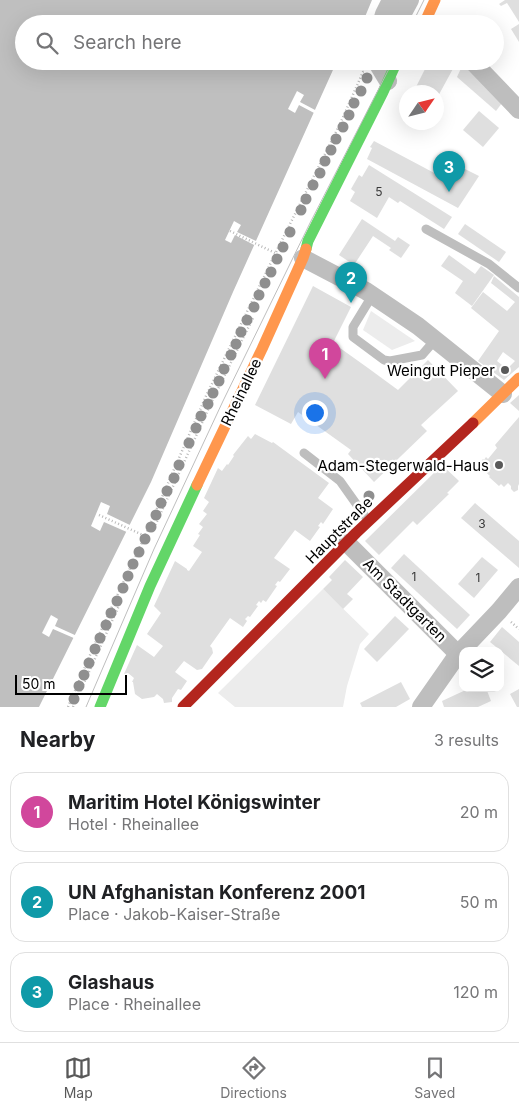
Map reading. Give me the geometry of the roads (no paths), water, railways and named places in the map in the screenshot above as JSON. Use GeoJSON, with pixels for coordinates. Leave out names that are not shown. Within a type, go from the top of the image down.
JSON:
{"type":"FeatureCollection","features":[{"type":"Feature","properties":{"kind":"street"},"geometry":{"type":"LineString","coordinates":[[384,15],[391,0]]}},
{"type":"Feature","properties":{"kind":"street"},"geometry":{"type":"LineString","coordinates":[[394,15],[410,0]]}},
{"type":"Feature","properties":{"kind":"street"},"geometry":{"type":"LineString","coordinates":[[431,15],[435,0]]}},
{"type":"Feature","properties":{"kind":"street"},"geometry":{"type":"LineString","coordinates":[[376,70],[388,80]]}},
{"type":"Feature","properties":{"kind":"street","name":"Rheinallee"},"geometry":{"type":"LineString","coordinates":[[100,707],[150,586],[262,349],[308,241],[393,70]]}},
{"type":"Feature","properties":{"kind":"street"},"geometry":{"type":"LineString","coordinates":[[481,70],[519,110]]}},
{"type":"Feature","properties":{"kind":"street"},"geometry":{"type":"LineString","coordinates":[[302,258],[372,296],[418,326],[503,394]]}},
{"type":"Feature","properties":{"kind":"street","name":"Hauptstraße"},"geometry":{"type":"LineString","coordinates":[[183,707],[369,521],[519,378]]}},
{"type":"Feature","properties":{"kind":"street","name":"Am Stadtgarten"},"geometry":{"type":"LineString","coordinates":[[347,543],[458,654],[421,707]]}},
{"type":"Feature","properties":{"kind":"street"},"geometry":{"type":"LineString","coordinates":[[458,654],[519,587]]}},
{"type":"Feature","properties":{"kind":"lane"},"geometry":{"type":"LineString","coordinates":[[426,229],[488,264],[519,288]]}},
{"type":"Feature","properties":{"kind":"lane"},"geometry":{"type":"LineString","coordinates":[[372,296],[353,328],[353,337],[384,360],[390,361],[422,355],[436,340]]}},
{"type":"Feature","properties":{"kind":"lane"},"geometry":{"type":"LineString","coordinates":[[304,453],[340,481],[369,521]]}},
{"type":"Feature","properties":{"kind":"tram line"},"geometry":{"type":"LineString","coordinates":[[416,15],[424,0]]}},
{"type":"Feature","properties":{"kind":"tram line"},"geometry":{"type":"LineString","coordinates":[[86,707],[154,549],[223,401],[310,223],[388,70]]}},
{"type":"Feature","properties":{"kind":"place","name":"Glashaus"},"geometry":{"type":"Point","coordinates":[449,192]}},
{"type":"Feature","properties":{"kind":"place","name":"UN Afghanistan Konferenz 2001"},"geometry":{"type":"Point","coordinates":[351,303]}},
{"type":"Feature","properties":{"kind":"place","name":"Weingut Pieper"},"geometry":{"type":"Point","coordinates":[505,370]}},
{"type":"Feature","properties":{"kind":"place","name":"Maritim Hotel Königswinter"},"geometry":{"type":"Point","coordinates":[325,379]}},
{"type":"Feature","properties":{"kind":"place","name":"Adam-Stegerwald-Haus"},"geometry":{"type":"Point","coordinates":[499,465]}}]}
